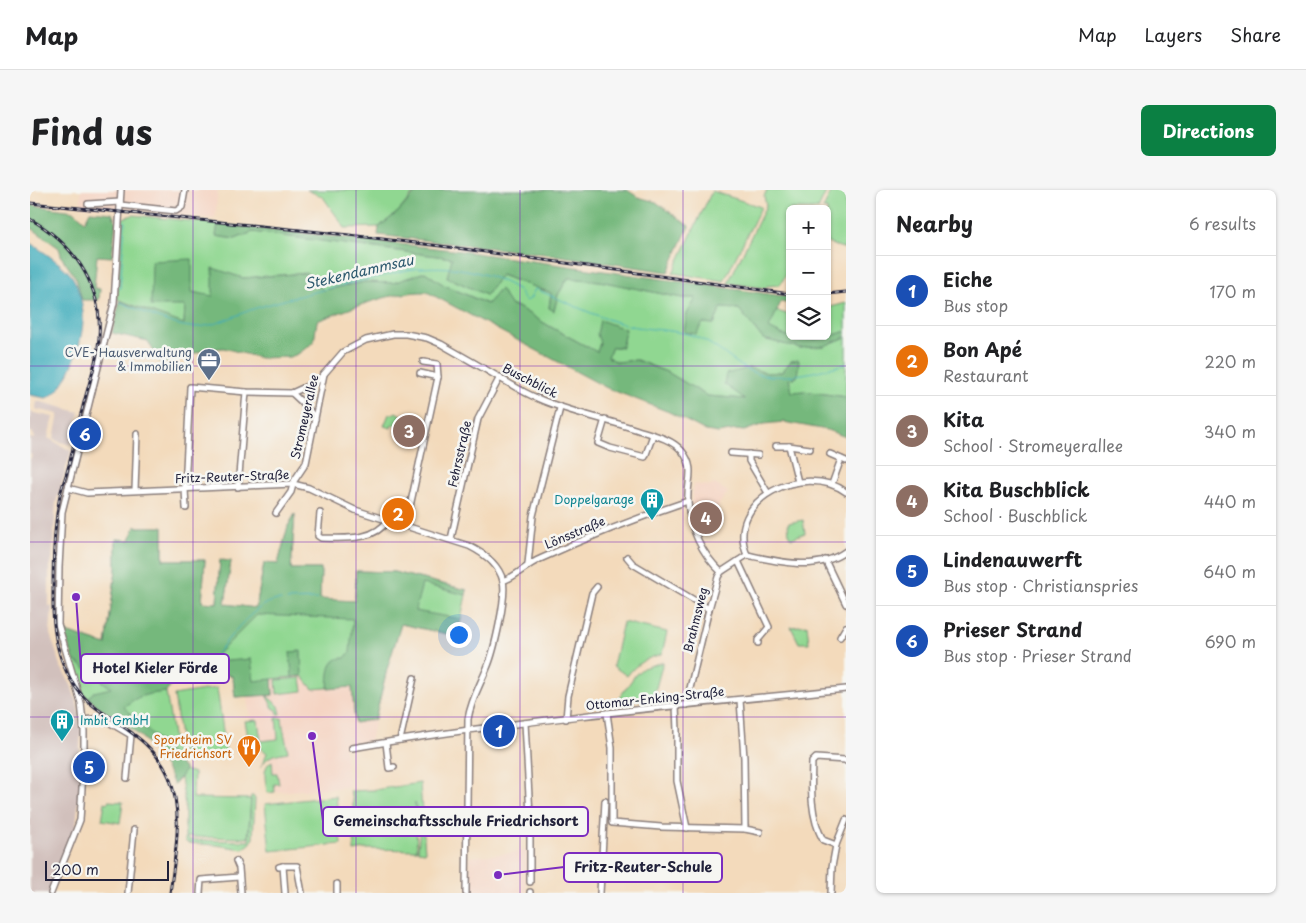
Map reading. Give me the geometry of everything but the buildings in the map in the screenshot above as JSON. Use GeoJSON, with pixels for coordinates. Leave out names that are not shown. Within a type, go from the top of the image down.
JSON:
{"type":"FeatureCollection","features":[{"type":"Feature","properties":{"kind":"street"},"geometry":{"type":"LineString","coordinates":[[52,893],[80,820],[84,756],[83,720],[79,696],[59,630],[59,567],[62,512],[114,303],[121,190]]}},
{"type":"Feature","properties":{"kind":"street"},"geometry":{"type":"LineString","coordinates":[[88,204],[120,204],[176,211],[182,207],[184,190]]}},
{"type":"Feature","properties":{"kind":"street","name":"Stromeyerallee"},"geometry":{"type":"LineString","coordinates":[[276,513],[291,492],[293,484],[306,463],[324,374],[343,352],[380,336],[392,334],[406,334],[426,338],[451,350]]}},
{"type":"Feature","properties":{"kind":"street","name":"Buschblick"},"geometry":{"type":"LineString","coordinates":[[451,350],[534,397],[560,408],[604,419],[653,435],[669,442],[684,453],[690,465],[688,501],[692,525],[700,544],[712,563],[721,572]]}},
{"type":"Feature","properties":{"kind":"street"},"geometry":{"type":"LineString","coordinates":[[406,525],[438,377],[437,364],[423,362]]}},
{"type":"Feature","properties":{"kind":"street"},"geometry":{"type":"LineString","coordinates":[[420,372],[438,377]]}},
{"type":"Feature","properties":{"kind":"street"},"geometry":{"type":"LineString","coordinates":[[186,508],[185,489],[190,387],[246,392],[292,393],[316,382],[324,374]]}},
{"type":"Feature","properties":{"kind":"street","name":"Fehrsstraße"},"geometry":{"type":"LineString","coordinates":[[450,539],[478,419],[500,378]]}},
{"type":"Feature","properties":{"kind":"street"},"geometry":{"type":"LineString","coordinates":[[238,487],[246,392]]}},
{"type":"Feature","properties":{"kind":"street"},"geometry":{"type":"LineString","coordinates":[[292,393],[315,419]]}},
{"type":"Feature","properties":{"kind":"street"},"geometry":{"type":"LineString","coordinates":[[528,564],[533,516],[560,408]]}},
{"type":"Feature","properties":{"kind":"street"},"geometry":{"type":"LineString","coordinates":[[604,419],[598,443],[610,448],[645,458],[653,435]]}},
{"type":"Feature","properties":{"kind":"street"},"geometry":{"type":"LineString","coordinates":[[135,490],[137,434]]}},
{"type":"Feature","properties":{"kind":"street"},"geometry":{"type":"LineString","coordinates":[[776,446],[810,449]]}},
{"type":"Feature","properties":{"kind":"street"},"geometry":{"type":"LineString","coordinates":[[789,446],[798,482]]}},
{"type":"Feature","properties":{"kind":"street"},"geometry":{"type":"LineString","coordinates":[[731,453],[758,456]]}},
{"type":"Feature","properties":{"kind":"street"},"geometry":{"type":"LineString","coordinates":[[750,454],[749,461],[768,493]]}},
{"type":"Feature","properties":{"kind":"street"},"geometry":{"type":"LineString","coordinates":[[830,454],[844,460],[832,484]]}},
{"type":"Feature","properties":{"kind":"street"},"geometry":{"type":"LineString","coordinates":[[747,555],[743,538],[746,522],[753,508],[768,493],[785,485],[798,482],[832,484],[846,492]]}},
{"type":"Feature","properties":{"kind":"street","name":"Fritz-Reuter-Straße"},"geometry":{"type":"LineString","coordinates":[[68,488],[87,493],[293,484],[309,488],[356,510],[450,539],[483,553],[493,562],[503,581]]}},
{"type":"Feature","properties":{"kind":"street","name":"Lönsstraße"},"geometry":{"type":"LineString","coordinates":[[503,581],[512,578],[528,564],[617,526],[688,501]]}},
{"type":"Feature","properties":{"kind":"street"},"geometry":{"type":"LineString","coordinates":[[320,513],[318,536],[321,538],[367,536],[384,527],[388,520]]}},
{"type":"Feature","properties":{"kind":"street"},"geometry":{"type":"LineString","coordinates":[[721,572],[747,555],[799,564],[825,560],[840,555],[846,550]]}},
{"type":"Feature","properties":{"kind":"street"},"geometry":{"type":"LineString","coordinates":[[627,557],[633,564],[709,609]]}},
{"type":"Feature","properties":{"kind":"street"},"geometry":{"type":"LineString","coordinates":[[825,560],[846,604]]}},
{"type":"Feature","properties":{"kind":"street"},"geometry":{"type":"LineString","coordinates":[[738,561],[769,627],[758,640],[758,643]]}},
{"type":"Feature","properties":{"kind":"street","name":"Brahmsweg"},"geometry":{"type":"LineString","coordinates":[[686,705],[709,609],[721,572]]}},
{"type":"Feature","properties":{"kind":"street"},"geometry":{"type":"LineString","coordinates":[[466,893],[470,706],[488,667],[502,607],[503,581]]}},
{"type":"Feature","properties":{"kind":"street"},"geometry":{"type":"LineString","coordinates":[[566,719],[568,696],[592,594],[597,587]]}},
{"type":"Feature","properties":{"kind":"street"},"geometry":{"type":"LineString","coordinates":[[840,637],[846,627]]}},
{"type":"Feature","properties":{"kind":"street"},"geometry":{"type":"LineString","coordinates":[[400,740],[414,678]]}},
{"type":"Feature","properties":{"kind":"street","name":"Ottomar-Enking-Straße"},"geometry":{"type":"LineString","coordinates":[[352,748],[607,713],[846,689]]}},
{"type":"Feature","properties":{"kind":"street"},"geometry":{"type":"LineString","coordinates":[[740,700],[744,758],[745,829]]}},
{"type":"Feature","properties":{"kind":"street"},"geometry":{"type":"LineString","coordinates":[[676,706],[678,731],[677,781],[686,828]]}},
{"type":"Feature","properties":{"kind":"street"},"geometry":{"type":"LineString","coordinates":[[607,713],[612,748],[612,823],[686,828],[745,829],[760,832]]}},
{"type":"Feature","properties":{"kind":"street"},"geometry":{"type":"LineString","coordinates":[[83,720],[102,718],[131,735],[126,778]]}},
{"type":"Feature","properties":{"kind":"street"},"geometry":{"type":"LineString","coordinates":[[525,724],[530,815],[530,882]]}},
{"type":"Feature","properties":{"kind":"street"},"geometry":{"type":"LineString","coordinates":[[386,743],[389,768],[394,767]]}},
{"type":"Feature","properties":{"kind":"street"},"geometry":{"type":"LineString","coordinates":[[836,845],[823,840],[817,830],[813,813],[812,762],[816,758],[846,761]]}},
{"type":"Feature","properties":{"kind":"street"},"geometry":{"type":"LineString","coordinates":[[600,893],[605,804],[613,807]]}},
{"type":"Feature","properties":{"kind":"street"},"geometry":{"type":"LineString","coordinates":[[831,893],[832,867],[836,845],[846,820]]}},
{"type":"Feature","properties":{"kind":"street"},"geometry":{"type":"LineString","coordinates":[[128,893],[134,830]]}},
{"type":"Feature","properties":{"kind":"street"},"geometry":{"type":"LineString","coordinates":[[236,861],[239,868],[241,893]]}},
{"type":"Feature","properties":{"kind":"street"},"geometry":{"type":"LineString","coordinates":[[285,893],[281,866],[297,866],[302,893]]}},
{"type":"Feature","properties":{"kind":"street"},"geometry":{"type":"LineString","coordinates":[[200,893],[201,880],[240,876]]}},
{"type":"Feature","properties":{"kind":"street"},"geometry":{"type":"LineString","coordinates":[[337,884],[337,893]]}},
{"type":"Feature","properties":{"kind":"shaded area"},"geometry":{"type":"Polygon","coordinates":[[[81,190],[218,190],[215,219],[124,208],[81,207],[81,190]]]}},
{"type":"Feature","properties":{"kind":"shaded area"},"geometry":{"type":"Polygon","coordinates":[[[37,401],[79,412],[71,445],[57,441],[54,438],[59,414],[35,409],[37,401]]]}},
{"type":"Feature","properties":{"kind":"shaded area"},"geometry":{"type":"Polygon","coordinates":[[[30,412],[53,417],[48,438],[71,451],[56,502],[52,559],[49,566],[49,606],[52,606],[50,634],[61,667],[71,685],[78,707],[81,730],[79,760],[82,761],[76,826],[49,893],[30,893],[30,460],[32,455],[30,454],[30,438],[34,439],[33,433],[30,431],[30,412]]]}},
{"type":"Feature","properties":{"kind":"shaded area"},"geometry":{"type":"Polygon","coordinates":[[[694,484],[710,486],[715,484],[728,492],[719,504],[714,532],[700,535],[691,504],[694,484]]]}},
{"type":"Feature","properties":{"kind":"shaded area"},"geometry":{"type":"Polygon","coordinates":[[[302,676],[314,689],[352,686],[355,723],[375,719],[370,741],[344,745],[349,787],[275,792],[269,750],[256,742],[252,730],[247,697],[273,695],[272,679],[302,676]]]}},
{"type":"Feature","properties":{"kind":"shaded area"},"geometry":{"type":"Polygon","coordinates":[[[527,849],[526,893],[470,893],[470,857],[512,853],[527,849]]]}},
{"type":"Feature","properties":{"kind":"green space"},"geometry":{"type":"Polygon","coordinates":[[[307,190],[416,190],[398,212],[379,227],[345,228],[323,197],[307,190]]]}},
{"type":"Feature","properties":{"kind":"green space"},"geometry":{"type":"Polygon","coordinates":[[[418,190],[627,190],[638,197],[656,202],[689,226],[668,272],[554,255],[378,235],[379,227],[398,212],[418,190]]]}},
{"type":"Feature","properties":{"kind":"green space"},"geometry":{"type":"Polygon","coordinates":[[[767,190],[827,190],[820,205],[786,205],[786,274],[780,285],[767,286],[765,288],[728,283],[766,206],[764,196],[767,190]]]}},
{"type":"Feature","properties":{"kind":"green space"},"geometry":{"type":"Polygon","coordinates":[[[832,190],[846,190],[846,249],[831,244],[831,205],[825,205],[832,190]]]}},
{"type":"Feature","properties":{"kind":"green space"},"geometry":{"type":"Polygon","coordinates":[[[712,191],[761,207],[724,281],[673,273],[712,191]]]}},
{"type":"Feature","properties":{"kind":"green space"},"geometry":{"type":"Polygon","coordinates":[[[30,205],[74,211],[85,221],[90,211],[112,213],[116,221],[112,257],[97,256],[94,288],[100,289],[99,300],[82,300],[76,278],[62,258],[59,248],[30,227],[30,205]]]}},
{"type":"Feature","properties":{"kind":"green space"},"geometry":{"type":"Polygon","coordinates":[[[133,215],[218,224],[216,236],[235,239],[253,232],[453,258],[447,277],[486,295],[500,275],[551,293],[549,308],[554,310],[558,295],[568,278],[600,281],[682,298],[697,298],[687,314],[685,332],[703,323],[714,324],[721,308],[739,309],[763,339],[800,348],[824,346],[846,337],[846,397],[804,391],[792,393],[789,379],[797,377],[798,360],[791,361],[782,372],[767,373],[749,368],[746,399],[707,396],[669,373],[637,360],[617,362],[608,357],[612,347],[622,347],[625,329],[600,343],[597,352],[518,307],[511,306],[499,290],[488,304],[444,285],[425,272],[393,283],[365,282],[323,290],[307,273],[243,278],[214,269],[214,297],[191,292],[185,306],[184,325],[117,299],[123,218],[133,215]]]}},
{"type":"Feature","properties":{"kind":"green space"},"geometry":{"type":"Polygon","coordinates":[[[218,224],[453,250],[786,296],[786,303],[781,302],[769,328],[786,336],[786,340],[831,340],[831,335],[846,331],[846,337],[824,346],[800,348],[763,339],[739,309],[721,308],[714,324],[703,323],[696,334],[684,332],[687,314],[696,298],[682,298],[600,281],[568,278],[558,295],[554,311],[549,308],[551,293],[501,275],[486,295],[447,277],[452,258],[253,232],[235,239],[216,236],[218,224]]]}},
{"type":"Feature","properties":{"kind":"green space"},"geometry":{"type":"Polygon","coordinates":[[[192,259],[192,292],[213,296],[213,268],[243,278],[307,273],[323,290],[365,282],[393,283],[425,272],[444,285],[487,304],[500,289],[511,306],[518,307],[597,352],[600,343],[597,334],[600,320],[625,329],[622,347],[612,347],[608,357],[617,362],[636,360],[669,373],[707,396],[745,399],[724,384],[726,374],[749,368],[767,373],[782,372],[791,361],[799,360],[797,377],[789,379],[792,392],[804,391],[846,397],[846,437],[827,430],[784,422],[764,424],[744,431],[736,430],[718,433],[706,431],[669,412],[607,388],[427,292],[399,294],[357,306],[317,321],[314,342],[298,354],[290,357],[260,358],[224,348],[207,349],[168,363],[159,361],[148,341],[112,333],[120,301],[184,324],[185,306],[151,306],[152,261],[192,259]]]}},
{"type":"Feature","properties":{"kind":"green space"},"geometry":{"type":"Polygon","coordinates":[[[846,303],[846,331],[831,336],[831,307],[846,303]]]}},
{"type":"Feature","properties":{"kind":"green space"},"geometry":{"type":"Polygon","coordinates":[[[777,311],[786,314],[786,336],[768,328],[777,311]]]}},
{"type":"Feature","properties":{"kind":"green space"},"geometry":{"type":"Polygon","coordinates":[[[396,412],[404,417],[402,427],[392,425],[391,428],[384,426],[389,414],[396,412]]]}},
{"type":"Feature","properties":{"kind":"green space"},"geometry":{"type":"Polygon","coordinates":[[[295,514],[291,569],[321,569],[320,600],[355,601],[356,571],[394,572],[467,590],[460,624],[455,623],[452,635],[401,624],[387,669],[375,719],[355,723],[352,686],[313,689],[302,676],[272,679],[273,695],[267,696],[279,706],[281,714],[278,714],[266,695],[235,697],[233,678],[227,674],[208,670],[181,673],[166,692],[177,760],[185,770],[194,773],[193,798],[250,799],[253,796],[255,799],[253,838],[251,843],[243,849],[187,843],[185,840],[185,806],[181,777],[174,785],[170,774],[152,747],[130,727],[96,705],[80,691],[74,660],[63,631],[106,645],[116,570],[116,539],[130,540],[135,527],[163,527],[163,560],[205,560],[202,603],[217,603],[220,560],[231,561],[225,604],[256,608],[264,563],[278,564],[288,526],[295,514]],[[251,799],[248,838],[187,837],[188,840],[249,841],[251,799]]]}},
{"type":"Feature","properties":{"kind":"green space"},"geometry":{"type":"Polygon","coordinates":[[[295,514],[291,569],[321,569],[320,599],[355,601],[356,571],[394,572],[467,590],[466,595],[422,584],[415,611],[461,619],[460,624],[455,623],[452,635],[401,624],[387,669],[375,719],[355,723],[352,687],[328,689],[329,673],[332,664],[339,659],[345,658],[350,652],[353,619],[257,615],[216,656],[215,662],[251,659],[254,681],[272,679],[273,695],[235,697],[233,677],[220,672],[201,670],[181,673],[166,692],[143,696],[124,707],[162,744],[185,770],[174,785],[161,760],[144,739],[88,697],[94,692],[111,688],[74,660],[63,631],[106,645],[116,570],[116,539],[130,540],[135,527],[163,527],[163,560],[205,560],[202,602],[217,603],[220,560],[231,561],[225,604],[256,608],[264,563],[278,564],[288,526],[295,514]]]}},
{"type":"Feature","properties":{"kind":"green space"},"geometry":{"type":"Polygon","coordinates":[[[803,520],[805,533],[792,538],[789,536],[788,523],[803,520]]]}},
{"type":"Feature","properties":{"kind":"green space"},"geometry":{"type":"Polygon","coordinates":[[[623,622],[667,632],[662,654],[642,662],[627,676],[613,666],[623,622]]]}},
{"type":"Feature","properties":{"kind":"green space"},"geometry":{"type":"Polygon","coordinates":[[[807,625],[809,643],[799,643],[791,627],[807,625]]]}},
{"type":"Feature","properties":{"kind":"green space"},"geometry":{"type":"Polygon","coordinates":[[[301,651],[302,676],[292,677],[290,652],[301,651]]]}},
{"type":"Feature","properties":{"kind":"green space"},"geometry":{"type":"Polygon","coordinates":[[[663,662],[653,699],[617,701],[636,674],[643,668],[663,662]]]}},
{"type":"Feature","properties":{"kind":"green space"},"geometry":{"type":"Polygon","coordinates":[[[301,678],[303,691],[277,694],[276,680],[301,678]]]}},
{"type":"Feature","properties":{"kind":"green space"},"geometry":{"type":"Polygon","coordinates":[[[217,688],[226,752],[183,758],[174,695],[217,688]]]}},
{"type":"Feature","properties":{"kind":"green space"},"geometry":{"type":"Polygon","coordinates":[[[276,718],[282,718],[288,752],[276,754],[263,763],[261,767],[267,753],[248,737],[245,721],[258,720],[261,741],[278,739],[276,718]]]}},
{"type":"Feature","properties":{"kind":"green space"},"geometry":{"type":"Polygon","coordinates":[[[272,761],[273,773],[277,773],[279,784],[274,784],[275,792],[267,793],[265,771],[272,761]]]}},
{"type":"Feature","properties":{"kind":"green space"},"geometry":{"type":"Polygon","coordinates":[[[420,783],[425,852],[418,851],[420,825],[415,803],[417,850],[366,849],[354,851],[353,799],[350,791],[374,790],[420,783]]]}},
{"type":"Feature","properties":{"kind":"green space"},"geometry":{"type":"Polygon","coordinates":[[[336,796],[341,844],[270,851],[265,804],[336,796]]]}},
{"type":"Feature","properties":{"kind":"green space"},"geometry":{"type":"Polygon","coordinates":[[[108,801],[123,802],[120,823],[102,820],[105,802],[108,803],[108,801]]]}},
{"type":"Feature","properties":{"kind":"water"},"geometry":{"type":"Polygon","coordinates":[[[30,243],[71,275],[79,292],[83,313],[81,335],[74,362],[62,385],[46,398],[30,395],[30,243]]]}},
{"type":"Feature","properties":{"kind":"waterway"},"geometry":{"type":"LineString","coordinates":[[120,289],[125,221]]}},
{"type":"Feature","properties":{"kind":"waterway","name":"Stekendammsau"},"geometry":{"type":"LineString","coordinates":[[120,302],[178,325],[195,327],[218,323],[256,308],[302,295],[411,269],[434,267],[459,269],[483,274],[506,283],[517,289],[526,301],[530,299],[535,289],[615,322],[635,327],[691,335],[706,341],[746,369],[757,374],[769,376],[795,375],[846,364]]}},
{"type":"Feature","properties":{"kind":"waterway"},"geometry":{"type":"LineString","coordinates":[[287,600],[317,599]]}},
{"type":"Feature","properties":{"kind":"waterway"},"geometry":{"type":"LineString","coordinates":[[123,662],[145,669],[166,672],[214,658],[235,631],[253,613],[272,601],[281,600]]}},
{"type":"Feature","properties":{"kind":"railway"},"geometry":{"type":"LineString","coordinates":[[30,203],[349,235],[786,293]]}},
{"type":"Feature","properties":{"kind":"railway"},"geometry":{"type":"LineString","coordinates":[[30,219],[47,230],[75,257],[93,289],[98,308],[98,347],[95,363],[60,494],[57,514],[53,604],[58,649],[62,663],[77,689],[99,710],[148,746],[163,765],[169,777],[174,791],[177,820],[176,849],[170,893]]}},
{"type":"Feature","properties":{"kind":"railway"},"geometry":{"type":"LineString","coordinates":[[831,294],[846,292]]}},
{"type":"Feature","properties":{"kind":"place","name":"CVE- Hausverwaltung & Immobilien"},"geometry":{"type":"Point","coordinates":[209,381]}},
{"type":"Feature","properties":{"kind":"place","name":"Kita"},"geometry":{"type":"Point","coordinates":[409,431]}},
{"type":"Feature","properties":{"kind":"place","name":"Prieser Strand"},"geometry":{"type":"Point","coordinates":[85,434]}},
{"type":"Feature","properties":{"kind":"place","name":"Bon Apé"},"geometry":{"type":"Point","coordinates":[398,514]}},
{"type":"Feature","properties":{"kind":"place","name":"Kita Buschblick"},"geometry":{"type":"Point","coordinates":[706,518]}},
{"type":"Feature","properties":{"kind":"place","name":"Doppelgarage"},"geometry":{"type":"Point","coordinates":[652,521]}},
{"type":"Feature","properties":{"kind":"place","name":"Hotel Kieler Förde"},"geometry":{"type":"Point","coordinates":[76,597]}},
{"type":"Feature","properties":{"kind":"place","name":"Eiche"},"geometry":{"type":"Point","coordinates":[499,731]}},
{"type":"Feature","properties":{"kind":"place","name":"Gemeinschaftsschule Friedrichsort"},"geometry":{"type":"Point","coordinates":[312,736]}},
{"type":"Feature","properties":{"kind":"place","name":"lmbit GmbH"},"geometry":{"type":"Point","coordinates":[62,742]}},
{"type":"Feature","properties":{"kind":"place","name":"Lindenauwerft"},"geometry":{"type":"Point","coordinates":[89,767]}},
{"type":"Feature","properties":{"kind":"place","name":"Sportheim SV Friedrichsort"},"geometry":{"type":"Point","coordinates":[249,768]}},
{"type":"Feature","properties":{"kind":"place","name":"Fritz-Reuter-Schule"},"geometry":{"type":"Point","coordinates":[498,875]}}]}
